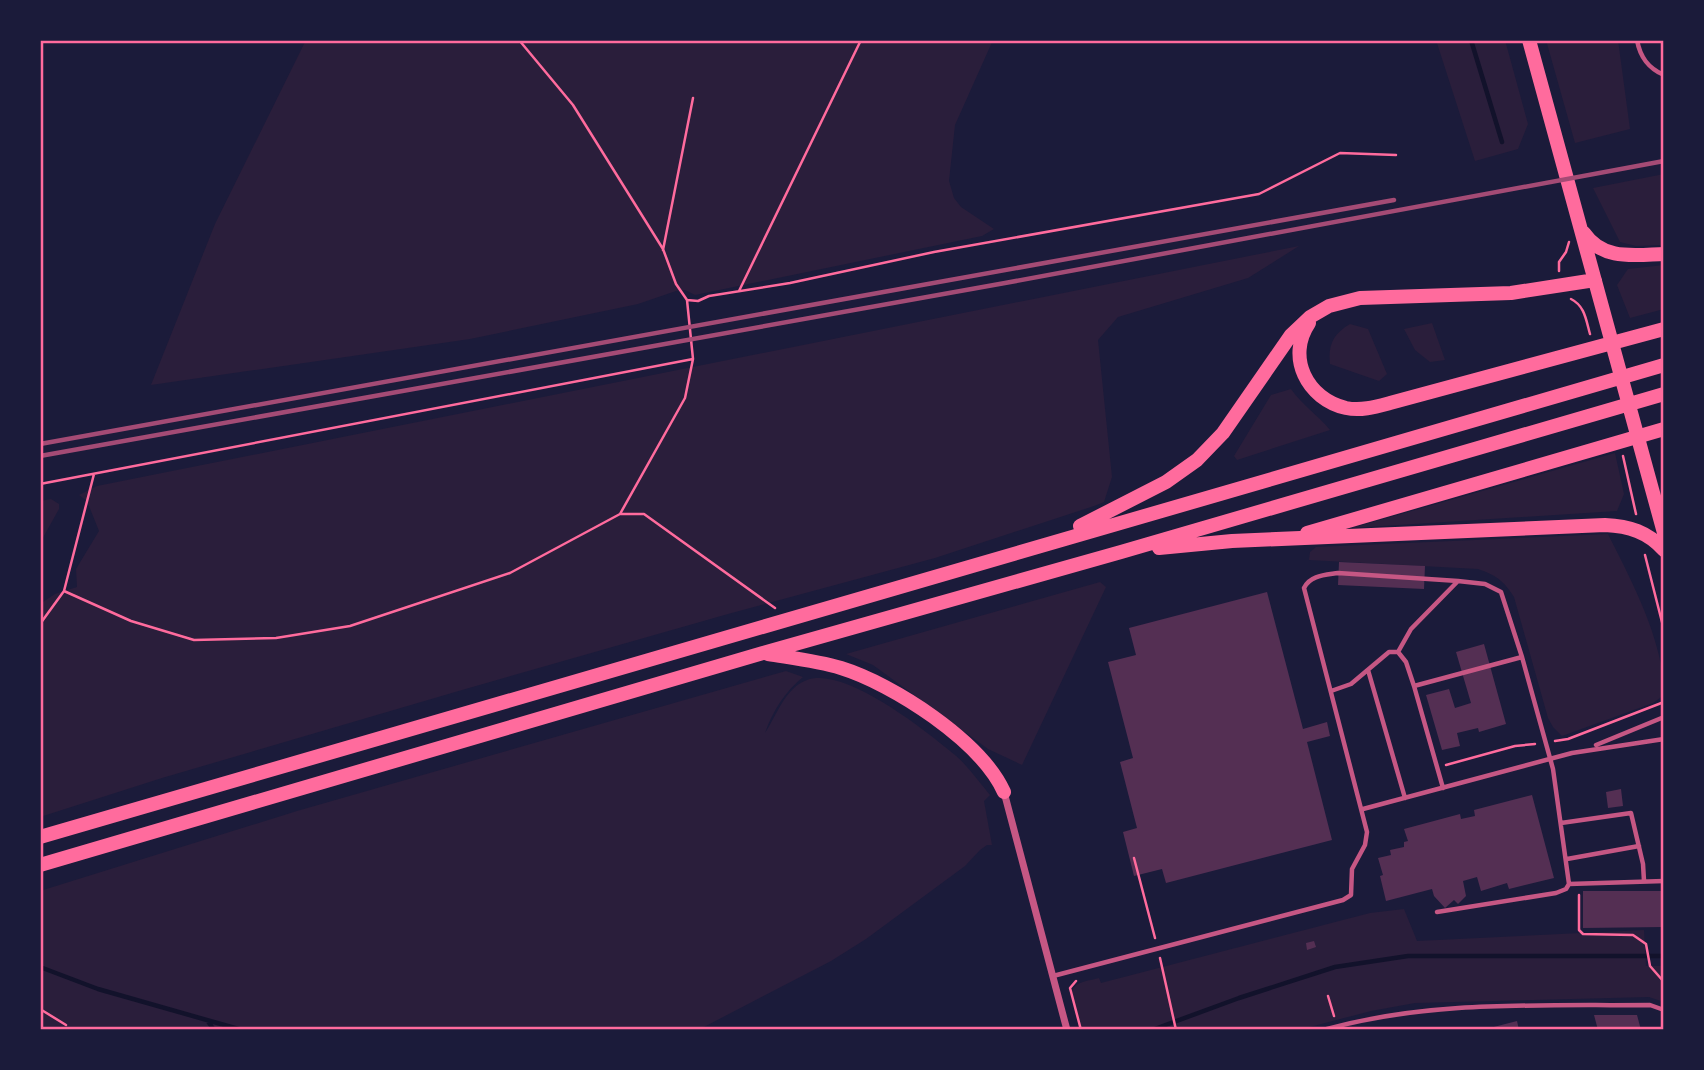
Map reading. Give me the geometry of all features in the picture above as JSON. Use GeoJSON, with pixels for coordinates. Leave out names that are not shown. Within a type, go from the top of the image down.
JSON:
{"type":"FeatureCollection","features":[{"type":"Feature","properties":{"kind":"main road"},"geometry":{"type":"LineString","coordinates":[[1530,40],[1662,524]]}},
{"type":"Feature","properties":{"kind":"main road"},"geometry":{"type":"LineString","coordinates":[[1579,222],[1586,236],[1611,254],[1664,254]]}},
{"type":"Feature","properties":{"kind":"main road"},"geometry":{"type":"LineString","coordinates":[[1048,542],[1150,491],[1197,460],[1223,433],[1291,335],[1310,317],[1329,306],[1360,298],[1511,293],[1595,280]]}},
{"type":"Feature","properties":{"kind":"main road"},"geometry":{"type":"LineString","coordinates":[[1329,306],[1305,329],[1299,346],[1300,367],[1316,393],[1335,404],[1356,409],[1390,403],[1664,329]]}},
{"type":"Feature","properties":{"kind":"main road"},"geometry":{"type":"LineString","coordinates":[[40,837],[1664,365]]}},
{"type":"Feature","properties":{"kind":"main road"},"geometry":{"type":"LineString","coordinates":[[40,865],[763,653],[1664,394]]}},
{"type":"Feature","properties":{"kind":"main road"},"geometry":{"type":"LineString","coordinates":[[1286,539],[1664,429]]}},
{"type":"Feature","properties":{"kind":"main road"},"geometry":{"type":"LineString","coordinates":[[1121,552],[1206,543],[1613,526],[1640,531],[1664,550]]}},
{"type":"Feature","properties":{"kind":"main road"},"geometry":{"type":"LineString","coordinates":[[763,653],[839,667],[894,691],[974,751],[995,774],[1004,792]]}},
{"type":"Feature","properties":{"kind":"street"},"geometry":{"type":"LineString","coordinates":[[1004,792],[1067,1030]]}},
{"type":"Feature","properties":{"kind":"lane"},"geometry":{"type":"LineString","coordinates":[[1637,40],[1643,58],[1651,68],[1664,75]]}},
{"type":"Feature","properties":{"kind":"lane"},"geometry":{"type":"LineString","coordinates":[[1053,976],[1348,898],[1353,893],[1354,861],[1367,838],[1363,810],[1304,588],[1307,582],[1320,575],[1338,573],[1458,580],[1485,584],[1501,592],[1551,758],[1569,884],[1566,890],[1556,893],[1437,912]]}},
{"type":"Feature","properties":{"kind":"lane"},"geometry":{"type":"LineString","coordinates":[[1398,652],[1411,629],[1458,580]]}},
{"type":"Feature","properties":{"kind":"lane"},"geometry":{"type":"LineString","coordinates":[[1331,691],[1351,684],[1389,652],[1398,652]]}},
{"type":"Feature","properties":{"kind":"lane"},"geometry":{"type":"LineString","coordinates":[[1398,652],[1406,662],[1414,686],[1443,788]]}},
{"type":"Feature","properties":{"kind":"lane"},"geometry":{"type":"LineString","coordinates":[[1414,686],[1522,657]]}},
{"type":"Feature","properties":{"kind":"lane"},"geometry":{"type":"LineString","coordinates":[[1368,670],[1405,798]]}},
{"type":"Feature","properties":{"kind":"lane"},"geometry":{"type":"LineString","coordinates":[[1572,753],[1664,718]]}},
{"type":"Feature","properties":{"kind":"lane"},"geometry":{"type":"LineString","coordinates":[[1363,810],[1572,753],[1664,739]]}},
{"type":"Feature","properties":{"kind":"lane"},"geometry":{"type":"LineString","coordinates":[[1561,823],[1631,813],[1644,881]]}},
{"type":"Feature","properties":{"kind":"lane"},"geometry":{"type":"LineString","coordinates":[[1567,859],[1639,846]]}},
{"type":"Feature","properties":{"kind":"lane"},"geometry":{"type":"LineString","coordinates":[[1569,884],[1664,881]]}},
{"type":"Feature","properties":{"kind":"lane"},"geometry":{"type":"LineString","coordinates":[[1323,1030],[1396,1013],[1463,1007],[1650,1005],[1664,1010]]}},
{"type":"Feature","properties":{"kind":"path"},"geometry":{"type":"LineString","coordinates":[[519,40],[573,105],[663,250],[676,284],[687,300],[693,359],[685,398],[620,514]]}},
{"type":"Feature","properties":{"kind":"path"},"geometry":{"type":"LineString","coordinates":[[740,291],[861,40]]}},
{"type":"Feature","properties":{"kind":"path"},"geometry":{"type":"LineString","coordinates":[[663,250],[693,98]]}},
{"type":"Feature","properties":{"kind":"path"},"geometry":{"type":"LineString","coordinates":[[687,300],[698,301],[709,296],[854,271],[934,252],[1259,194],[1340,153],[1396,155]]}},
{"type":"Feature","properties":{"kind":"path"},"geometry":{"type":"LineString","coordinates":[[40,484],[693,359]]}},
{"type":"Feature","properties":{"kind":"path"},"geometry":{"type":"LineString","coordinates":[[1625,463],[1639,524]]}},
{"type":"Feature","properties":{"kind":"path"},"geometry":{"type":"LineString","coordinates":[[40,624],[64,591],[94,474]]}},
{"type":"Feature","properties":{"kind":"path"},"geometry":{"type":"LineString","coordinates":[[64,591],[131,621],[194,640],[276,638],[350,626],[510,572],[620,514],[645,514],[789,618]]}},
{"type":"Feature","properties":{"kind":"path"},"geometry":{"type":"LineString","coordinates":[[1644,548],[1664,630]]}},
{"type":"Feature","properties":{"kind":"path"},"geometry":{"type":"LineString","coordinates":[[1135,858],[1176,1029]]}},
{"type":"Feature","properties":{"kind":"path"},"geometry":{"type":"LineString","coordinates":[[1579,885],[1579,930],[1583,934],[1633,935],[1646,946],[1650,966],[1664,982]]}},
{"type":"Feature","properties":{"kind":"path"},"geometry":{"type":"LineString","coordinates":[[1077,980],[1070,988],[1081,1030]]}},
{"type":"Feature","properties":{"kind":"path"},"geometry":{"type":"LineString","coordinates":[[1328,996],[1337,1026]]}},
{"type":"Feature","properties":{"kind":"path"},"geometry":{"type":"LineString","coordinates":[[40,1009],[66,1025]]}},
{"type":"Feature","properties":{"kind":"shaded area"},"geometry":{"type":"Polygon","coordinates":[[[306,40],[993,40],[955,125],[949,181],[954,198],[961,207],[994,229],[982,236],[695,295],[685,290],[676,291],[638,304],[470,339],[151,385],[215,224],[306,40]]]}},
{"type":"Feature","properties":{"kind":"shaded area"},"geometry":{"type":"Polygon","coordinates":[[[1436,40],[1505,40],[1528,124],[1518,149],[1475,161],[1436,40]]]}},
{"type":"Feature","properties":{"kind":"shaded area"},"geometry":{"type":"Polygon","coordinates":[[[1546,40],[1618,40],[1630,129],[1575,143],[1546,40]]]}},
{"type":"Feature","properties":{"kind":"shaded area"},"geometry":{"type":"Polygon","coordinates":[[[1664,174],[1664,245],[1636,246],[1620,242],[1593,188],[1664,174]]]}},
{"type":"Feature","properties":{"kind":"shaded area"},"geometry":{"type":"Polygon","coordinates":[[[1299,246],[1248,278],[1118,317],[1098,340],[1112,477],[1104,502],[935,558],[462,690],[162,778],[40,817],[40,604],[55,594],[77,587],[76,569],[99,531],[87,501],[79,495],[97,486],[1299,246]]]}},
{"type":"Feature","properties":{"kind":"shaded area"},"geometry":{"type":"Polygon","coordinates":[[[1664,265],[1664,309],[1630,318],[1617,285],[1628,269],[1664,265]]]}},
{"type":"Feature","properties":{"kind":"shaded area"},"geometry":{"type":"Polygon","coordinates":[[[1432,323],[1445,360],[1430,362],[1415,350],[1404,329],[1432,323]]]}},
{"type":"Feature","properties":{"kind":"shaded area"},"geometry":{"type":"Polygon","coordinates":[[[1350,324],[1368,329],[1387,374],[1379,381],[1330,364],[1333,341],[1339,332],[1350,324]]]}},
{"type":"Feature","properties":{"kind":"shaded area"},"geometry":{"type":"Polygon","coordinates":[[[1291,389],[1330,430],[1237,460],[1234,456],[1271,395],[1291,389]]]}},
{"type":"Feature","properties":{"kind":"shaded area"},"geometry":{"type":"Polygon","coordinates":[[[1615,453],[1624,494],[1617,511],[1352,528],[1615,453]]]}},
{"type":"Feature","properties":{"kind":"shaded area"},"geometry":{"type":"Polygon","coordinates":[[[51,499],[59,504],[59,509],[40,543],[40,501],[51,499]]]}},
{"type":"Feature","properties":{"kind":"shaded area"},"geometry":{"type":"Polygon","coordinates":[[[1608,534],[1653,633],[1663,675],[1664,695],[1653,703],[1562,736],[1548,718],[1514,597],[1499,579],[1478,569],[1309,560],[1310,552],[1316,547],[1608,534]]]}},
{"type":"Feature","properties":{"kind":"shaded area"},"geometry":{"type":"Polygon","coordinates":[[[1100,582],[1106,587],[1022,765],[988,749],[873,665],[846,654],[1100,582]]]}},
{"type":"Feature","properties":{"kind":"shaded area"},"geometry":{"type":"Polygon","coordinates":[[[786,671],[803,677],[780,702],[765,733],[787,696],[807,680],[823,678],[863,691],[925,731],[955,755],[973,774],[990,795],[984,801],[992,845],[980,850],[965,866],[866,939],[831,961],[698,1030],[40,1030],[40,891],[297,811],[786,671]]]}},
{"type":"Feature","properties":{"kind":"shaded area"},"geometry":{"type":"Polygon","coordinates":[[[1404,909],[1417,941],[1644,930],[1646,966],[1664,966],[1664,1002],[1649,997],[1415,1003],[1298,1030],[1082,1030],[1072,992],[1083,982],[1099,978],[1101,983],[1370,913],[1404,909]]]}},
{"type":"Feature","properties":{"kind":"building"},"geometry":{"type":"Polygon","coordinates":[[[1339,562],[1425,566],[1424,589],[1338,585],[1339,562]]]}},
{"type":"Feature","properties":{"kind":"building"},"geometry":{"type":"Polygon","coordinates":[[[1267,592],[1303,729],[1327,722],[1330,736],[1307,742],[1332,840],[1166,883],[1162,869],[1134,876],[1123,832],[1137,828],[1120,762],[1133,758],[1108,662],[1136,655],[1129,628],[1267,592]]]}},
{"type":"Feature","properties":{"kind":"building"},"geometry":{"type":"Polygon","coordinates":[[[1484,644],[1506,724],[1479,732],[1478,728],[1457,733],[1460,746],[1442,750],[1426,695],[1449,689],[1455,708],[1471,703],[1456,652],[1484,644]]]}},
{"type":"Feature","properties":{"kind":"building"},"geometry":{"type":"Polygon","coordinates":[[[1621,789],[1623,806],[1608,808],[1606,792],[1621,789]]]}},
{"type":"Feature","properties":{"kind":"building"},"geometry":{"type":"Polygon","coordinates":[[[1532,795],[1554,878],[1509,889],[1507,883],[1481,891],[1477,877],[1463,881],[1466,896],[1458,904],[1454,900],[1445,908],[1434,896],[1432,889],[1386,901],[1378,858],[1391,855],[1390,850],[1404,847],[1404,842],[1408,841],[1404,829],[1460,814],[1461,819],[1475,816],[1474,810],[1532,795]]]}},
{"type":"Feature","properties":{"kind":"building"},"geometry":{"type":"Polygon","coordinates":[[[1583,891],[1664,891],[1664,927],[1583,928],[1583,891]]]}},
{"type":"Feature","properties":{"kind":"building"},"geometry":{"type":"Polygon","coordinates":[[[1314,941],[1316,947],[1307,950],[1306,943],[1314,941]]]}},
{"type":"Feature","properties":{"kind":"building"},"geometry":{"type":"Polygon","coordinates":[[[1594,1015],[1637,1015],[1641,1030],[1598,1030],[1594,1015]]]}},
{"type":"Feature","properties":{"kind":"building"},"geometry":{"type":"Polygon","coordinates":[[[1517,1021],[1519,1030],[1486,1029],[1517,1021]]]}},
{"type":"Feature","properties":{"kind":"waterway"},"geometry":{"type":"LineString","coordinates":[[1471,40],[1502,142]]}},
{"type":"Feature","properties":{"kind":"waterway"},"geometry":{"type":"LineString","coordinates":[[1152,1030],[1335,967],[1408,956],[1664,956]]}},
{"type":"Feature","properties":{"kind":"waterway"},"geometry":{"type":"LineString","coordinates":[[40,967],[98,989],[242,1030]]}},
{"type":"Feature","properties":{"kind":"waterway"},"geometry":{"type":"LineString","coordinates":[[207,1020],[214,1030]]}},
{"type":"Feature","properties":{"kind":"railway"},"geometry":{"type":"LineString","coordinates":[[40,456],[1005,283],[1664,161]]}},
{"type":"Feature","properties":{"kind":"railway"},"geometry":{"type":"LineString","coordinates":[[40,444],[1394,200]]}}]}
